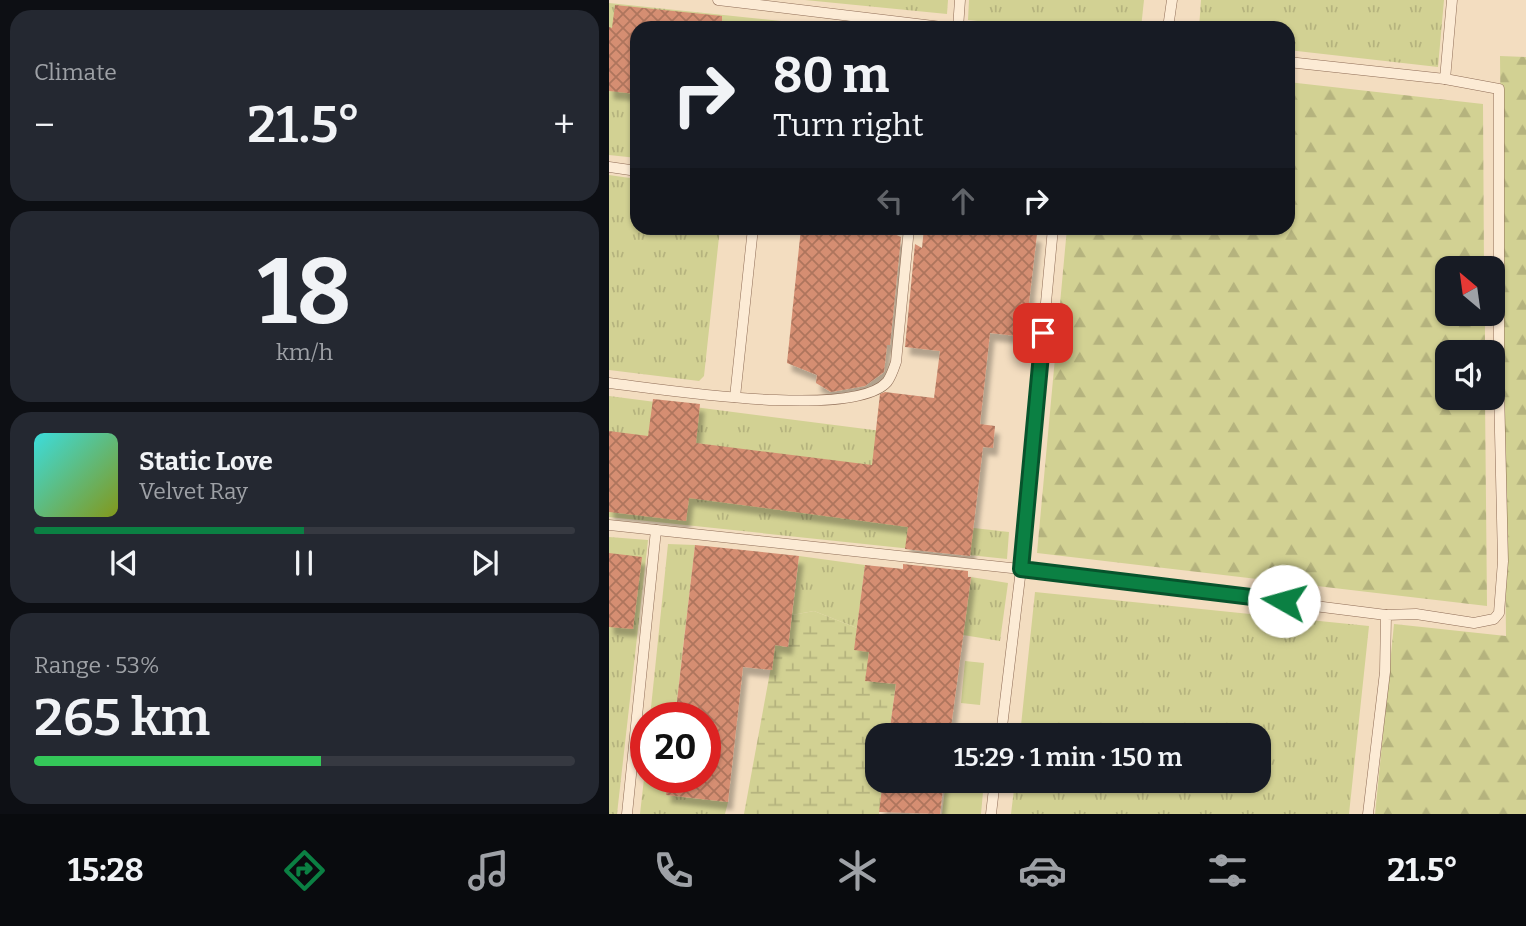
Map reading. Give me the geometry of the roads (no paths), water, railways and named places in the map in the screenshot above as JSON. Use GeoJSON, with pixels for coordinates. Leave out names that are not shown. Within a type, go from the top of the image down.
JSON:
{"type":"FeatureCollection","features":[{"type":"Feature","properties":{"kind":"lane"},"geometry":{"type":"LineString","coordinates":[[719,0],[892,21]]}},
{"type":"Feature","properties":{"kind":"lane"},"geometry":{"type":"LineString","coordinates":[[958,21],[960,0]]}},
{"type":"Feature","properties":{"kind":"lane"},"geometry":{"type":"LineString","coordinates":[[1169,21],[1172,0]]}},
{"type":"Feature","properties":{"kind":"lane"},"geometry":{"type":"LineString","coordinates":[[1445,79],[1453,0]]}},
{"type":"Feature","properties":{"kind":"lane"},"geometry":{"type":"LineString","coordinates":[[609,525],[1021,569],[1386,615],[1416,614],[1485,622],[1494,620],[1500,602],[1503,561],[1499,389],[1499,89],[1445,79],[1295,63]]}},
{"type":"Feature","properties":{"kind":"lane"},"geometry":{"type":"LineString","coordinates":[[609,167],[630,170]]}},
{"type":"Feature","properties":{"kind":"lane"},"geometry":{"type":"LineString","coordinates":[[735,397],[752,235]]}},
{"type":"Feature","properties":{"kind":"lane"},"geometry":{"type":"LineString","coordinates":[[609,383],[735,397],[822,402],[867,393],[887,382],[897,362],[908,235]]}},
{"type":"Feature","properties":{"kind":"lane"},"geometry":{"type":"LineString","coordinates":[[1002,723],[1021,569],[1052,235]]}},
{"type":"Feature","properties":{"kind":"lane"},"geometry":{"type":"LineString","coordinates":[[627,814],[656,530]]}},
{"type":"Feature","properties":{"kind":"lane"},"geometry":{"type":"LineString","coordinates":[[1368,814],[1385,672],[1386,615]]}},
{"type":"Feature","properties":{"kind":"lane"},"geometry":{"type":"LineString","coordinates":[[991,814],[993,793]]}}]}
